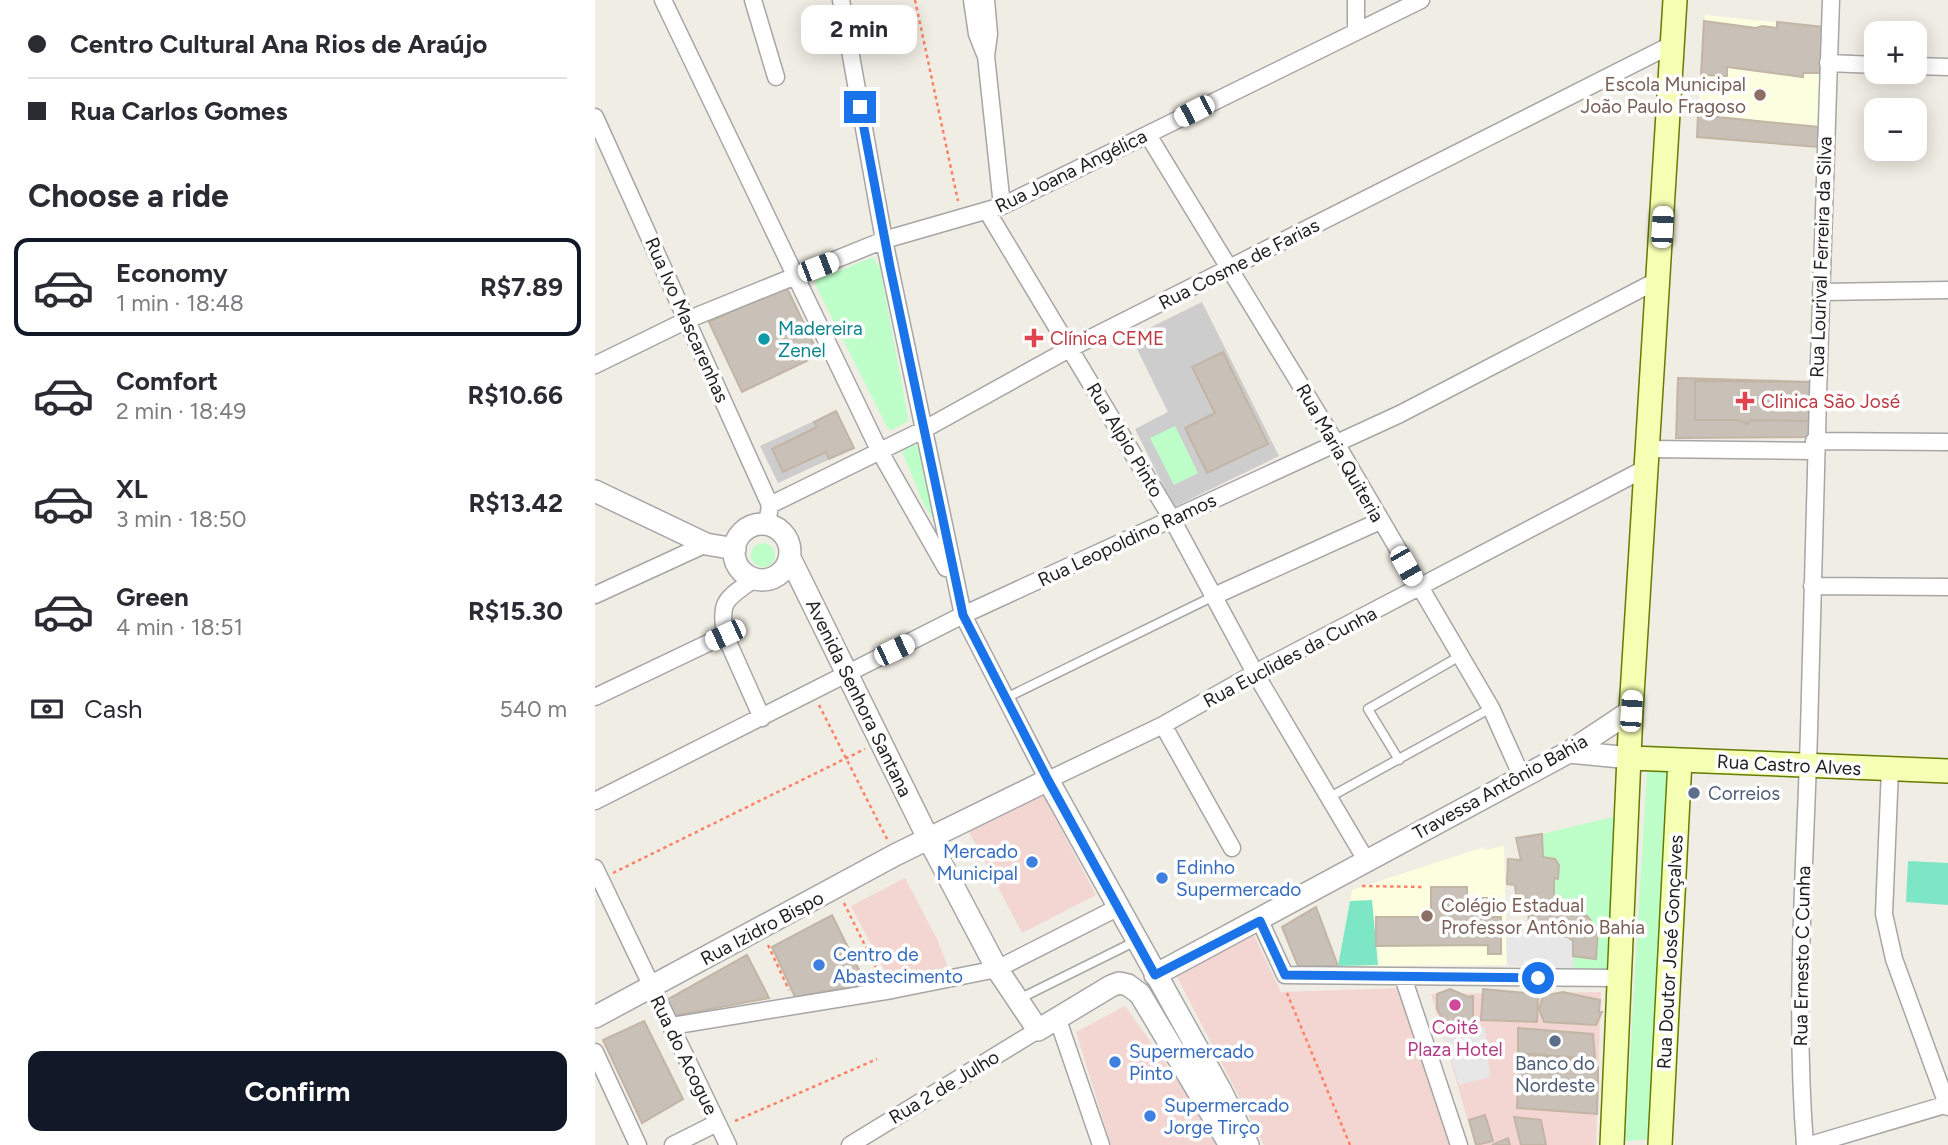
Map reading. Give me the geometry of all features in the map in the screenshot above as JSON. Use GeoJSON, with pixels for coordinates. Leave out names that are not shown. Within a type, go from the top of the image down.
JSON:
{"type":"FeatureCollection","features":[{"type":"Feature","properties":{"kind":"main road"},"geometry":{"type":"LineString","coordinates":[[1614,1141],[1631,711],[1649,458],[1675,0]]}},
{"type":"Feature","properties":{"kind":"main road","name":"Rua Castro Alves"},"geometry":{"type":"LineString","coordinates":[[1631,758],[1948,771]]}},
{"type":"Feature","properties":{"kind":"main road","name":"Rua Doutor José Gonçalves"},"geometry":{"type":"LineString","coordinates":[[1659,1142],[1680,760]]}},
{"type":"Feature","properties":{"kind":"street"},"geometry":{"type":"LineString","coordinates":[[663,0],[879,450],[954,582]]}},
{"type":"Feature","properties":{"kind":"street"},"geometry":{"type":"LineString","coordinates":[[753,0],[776,77]]}},
{"type":"Feature","properties":{"kind":"street"},"geometry":{"type":"LineString","coordinates":[[841,0],[884,240],[963,615],[1008,697],[1048,780],[1220,1089],[1248,1145]]}},
{"type":"Feature","properties":{"kind":"street"},"geometry":{"type":"LineString","coordinates":[[972,0],[977,34],[986,57]]}},
{"type":"Feature","properties":{"kind":"street"},"geometry":{"type":"LineString","coordinates":[[986,0],[989,34],[986,57],[995,209]]}},
{"type":"Feature","properties":{"kind":"street"},"geometry":{"type":"LineString","coordinates":[[1356,0],[1356,30]]}},
{"type":"Feature","properties":{"kind":"street","name":"Rua Joana Angélica"},"geometry":{"type":"LineString","coordinates":[[595,365],[687,320],[884,240],[995,209],[1421,0]]}},
{"type":"Feature","properties":{"kind":"street","name":"Rua Lourival Ferreira da Silva"},"geometry":{"type":"LineString","coordinates":[[1808,766],[1814,446],[1831,0]]}},
{"type":"Feature","properties":{"kind":"street","name":"Rua Cosme de Farias"},"geometry":{"type":"LineString","coordinates":[[768,515],[879,450],[923,430],[1072,348],[1671,45]]}},
{"type":"Feature","properties":{"kind":"street"},"geometry":{"type":"LineString","coordinates":[[1828,63],[1864,64]]}},
{"type":"Feature","properties":{"kind":"street"},"geometry":{"type":"LineString","coordinates":[[1927,66],[1948,67]]}},
{"type":"Feature","properties":{"kind":"street","name":"Rua Ivo Mascarenhas"},"geometry":{"type":"LineString","coordinates":[[596,123],[687,320],[768,515]]}},
{"type":"Feature","properties":{"kind":"street","name":"Rua Maria Quiteria"},"geometry":{"type":"LineString","coordinates":[[1148,135],[1337,444],[1419,589],[1491,708],[1522,777]]}},
{"type":"Feature","properties":{"kind":"street","name":"Rua Alpio Pinto"},"geometry":{"type":"LineString","coordinates":[[995,209],[1172,519],[1255,673]]}},
{"type":"Feature","properties":{"kind":"street","name":"Rua Leopoldino Ramos"},"geometry":{"type":"LineString","coordinates":[[595,801],[963,615],[1337,444],[1660,279]]}},
{"type":"Feature","properties":{"kind":"street"},"geometry":{"type":"LineString","coordinates":[[1821,292],[1948,290]]}},
{"type":"Feature","properties":{"kind":"street"},"geometry":{"type":"LineString","coordinates":[[1649,458],[1814,446],[1948,442]]}},
{"type":"Feature","properties":{"kind":"street","name":"Rua Euclides da Cunha"},"geometry":{"type":"LineString","coordinates":[[928,838],[1163,725],[1255,673],[1419,589],[1649,458]]}},
{"type":"Feature","properties":{"kind":"street"},"geometry":{"type":"LineString","coordinates":[[595,491],[706,544],[734,549]]}},
{"type":"Feature","properties":{"kind":"street"},"geometry":{"type":"LineString","coordinates":[[754,579],[741,571],[734,549],[742,533],[768,515]]}},
{"type":"Feature","properties":{"kind":"street","name":"Avenida Senhora Santana"},"geometry":{"type":"LineString","coordinates":[[768,515],[775,528],[787,540],[790,558],[928,838],[997,968],[1038,1030]]}},
{"type":"Feature","properties":{"kind":"street"},"geometry":{"type":"LineString","coordinates":[[1214,596],[1380,521]]}},
{"type":"Feature","properties":{"kind":"street"},"geometry":{"type":"LineString","coordinates":[[595,595],[706,544]]}},
{"type":"Feature","properties":{"kind":"street"},"geometry":{"type":"LineString","coordinates":[[762,718],[725,635],[722,610],[724,602],[754,579],[773,578],[781,573],[790,558]]}},
{"type":"Feature","properties":{"kind":"street"},"geometry":{"type":"LineString","coordinates":[[1812,586],[1948,587]]}},
{"type":"Feature","properties":{"kind":"street"},"geometry":{"type":"LineString","coordinates":[[595,697],[725,635]]}},
{"type":"Feature","properties":{"kind":"street"},"geometry":{"type":"LineString","coordinates":[[1255,673],[1366,860]]}},
{"type":"Feature","properties":{"kind":"street","name":"Travessa Antônio Bahia"},"geometry":{"type":"LineString","coordinates":[[1155,975],[1260,921],[1366,860],[1569,752],[1631,711]]}},
{"type":"Feature","properties":{"kind":"street"},"geometry":{"type":"LineString","coordinates":[[1163,725],[1232,848]]}},
{"type":"Feature","properties":{"kind":"street"},"geometry":{"type":"LineString","coordinates":[[1569,752],[1631,758]]}},
{"type":"Feature","properties":{"kind":"street","name":"Rua Ernesto C Cunha"},"geometry":{"type":"LineString","coordinates":[[1805,1145],[1799,1055],[1808,766]]}},
{"type":"Feature","properties":{"kind":"street"},"geometry":{"type":"LineString","coordinates":[[1810,1145],[1948,1105],[1894,959],[1884,914],[1890,769]]}},
{"type":"Feature","properties":{"kind":"street","name":"Rua Izidro Bispo"},"geometry":{"type":"LineString","coordinates":[[595,1017],[928,838]]}},
{"type":"Feature","properties":{"kind":"street","name":"Rua do Acogue"},"geometry":{"type":"LineString","coordinates":[[598,873],[728,1145]]}},
{"type":"Feature","properties":{"kind":"street"},"geometry":{"type":"LineString","coordinates":[[671,1026],[887,991],[997,968],[1117,908]]}},
{"type":"Feature","properties":{"kind":"street"},"geometry":{"type":"LineString","coordinates":[[1260,921],[1285,975],[1619,978]]}},
{"type":"Feature","properties":{"kind":"street"},"geometry":{"type":"LineString","coordinates":[[1403,977],[1459,1145]]}},
{"type":"Feature","properties":{"kind":"street"},"geometry":{"type":"LineString","coordinates":[[1038,1030],[1111,986],[1128,985],[1140,994],[1152,1012],[1230,1145]]}},
{"type":"Feature","properties":{"kind":"street"},"geometry":{"type":"LineString","coordinates":[[1058,1020],[1101,1145]]}},
{"type":"Feature","properties":{"kind":"street","name":"Rua 2 de Julho"},"geometry":{"type":"LineString","coordinates":[[850,1145],[1038,1030]]}},
{"type":"Feature","properties":{"kind":"street"},"geometry":{"type":"LineString","coordinates":[[595,1052],[631,1143]]}},
{"type":"Feature","properties":{"kind":"street","name":"Rua do Acogue"},"geometry":{"type":"LineString","coordinates":[[673,1145],[718,1125]]}},
{"type":"Feature","properties":{"kind":"lane"},"geometry":{"type":"LineString","coordinates":[[1008,697],[1214,596]]}},
{"type":"Feature","properties":{"kind":"lane"},"geometry":{"type":"LineString","coordinates":[[1399,760],[1368,709],[1460,656]]}},
{"type":"Feature","properties":{"kind":"lane"},"geometry":{"type":"LineString","coordinates":[[1330,797],[1491,708]]}},
{"type":"Feature","properties":{"kind":"lane"},"geometry":{"type":"LineString","coordinates":[[1019,999],[1136,941]]}},
{"type":"Feature","properties":{"kind":"path"},"geometry":{"type":"LineString","coordinates":[[915,0],[962,218]]}},
{"type":"Feature","properties":{"kind":"path"},"geometry":{"type":"LineString","coordinates":[[811,691],[895,855]]}},
{"type":"Feature","properties":{"kind":"path"},"geometry":{"type":"LineString","coordinates":[[598,873],[847,759],[880,741]]}},
{"type":"Feature","properties":{"kind":"path"},"geometry":{"type":"LineString","coordinates":[[1348,871],[1365,888],[1424,887]]}},
{"type":"Feature","properties":{"kind":"path"},"geometry":{"type":"LineString","coordinates":[[837,887],[887,991]]}},
{"type":"Feature","properties":{"kind":"path"},"geometry":{"type":"LineString","coordinates":[[761,929],[796,1006]]}},
{"type":"Feature","properties":{"kind":"path"},"geometry":{"type":"LineString","coordinates":[[1285,975],[1288,994],[1350,1145]]}},
{"type":"Feature","properties":{"kind":"path"},"geometry":{"type":"LineString","coordinates":[[718,1125],[877,1059]]}},
{"type":"Feature","properties":{"kind":"shaded area","name":"Escola Municipal João Paulo Fragoso"},"geometry":{"type":"Polygon","coordinates":[[[1705,15],[1823,27],[1818,147],[1697,137],[1705,15]]]}},
{"type":"Feature","properties":{"kind":"shaded area"},"geometry":{"type":"Polygon","coordinates":[[[1202,302],[1279,456],[1174,507],[1135,429],[1168,412],[1131,337],[1202,302]]]}},
{"type":"Feature","properties":{"kind":"shaded area"},"geometry":{"type":"Polygon","coordinates":[[[836,411],[854,448],[778,483],[760,446],[836,411]]]}},
{"type":"Feature","properties":{"kind":"shaded area","name":"Mercado Municipal"},"geometry":{"type":"Polygon","coordinates":[[[1041,791],[1096,895],[1022,933],[968,830],[1041,791]]]}},
{"type":"Feature","properties":{"kind":"shaded area","name":"Colégio Estadual Professor Antônio Bahia"},"geometry":{"type":"Polygon","coordinates":[[[1504,846],[1507,965],[1338,966],[1352,890],[1484,847],[1486,850],[1504,846]]]}},
{"type":"Feature","properties":{"kind":"shaded area","name":"Centro de Abastecimento"},"geometry":{"type":"Polygon","coordinates":[[[905,878],[937,939],[948,967],[889,979],[851,906],[905,878]]]}},
{"type":"Feature","properties":{"kind":"shaded area"},"geometry":{"type":"Polygon","coordinates":[[[1506,931],[1568,937],[1573,941],[1574,970],[1507,965],[1506,931]]]}},
{"type":"Feature","properties":{"kind":"shaded area"},"geometry":{"type":"Polygon","coordinates":[[[1254,935],[1281,992],[1402,988],[1450,1145],[1264,1145],[1175,973],[1254,935]]]}},
{"type":"Feature","properties":{"kind":"shaded area"},"geometry":{"type":"Polygon","coordinates":[[[1601,992],[1596,1145],[1475,1145],[1431,994],[1601,992]]]}},
{"type":"Feature","properties":{"kind":"shaded area"},"geometry":{"type":"Polygon","coordinates":[[[1125,1006],[1224,1145],[1111,1145],[1076,1032],[1125,1006]]]}},
{"type":"Feature","properties":{"kind":"shaded area"},"geometry":{"type":"Polygon","coordinates":[[[1441,1027],[1485,1027],[1490,1077],[1459,1085],[1441,1027]]]}},
{"type":"Feature","properties":{"kind":"green space"},"geometry":{"type":"Polygon","coordinates":[[[873,257],[880,268],[908,417],[908,421],[892,430],[888,429],[815,284],[816,280],[873,257]]]}},
{"type":"Feature","properties":{"kind":"green space"},"geometry":{"type":"Polygon","coordinates":[[[1175,426],[1198,473],[1174,485],[1150,438],[1175,426]]]}},
{"type":"Feature","properties":{"kind":"green space"},"geometry":{"type":"Polygon","coordinates":[[[909,443],[919,447],[936,523],[924,505],[901,449],[909,443]]]}},
{"type":"Feature","properties":{"kind":"green space"},"geometry":{"type":"Polygon","coordinates":[[[763,543],[772,546],[775,555],[772,564],[763,567],[754,564],[751,555],[754,546],[763,543]]]}},
{"type":"Feature","properties":{"kind":"green space"},"geometry":{"type":"Polygon","coordinates":[[[1647,769],[1680,772],[1655,1139],[1625,1141],[1647,769]]]}},
{"type":"Feature","properties":{"kind":"green space"},"geometry":{"type":"Polygon","coordinates":[[[1625,814],[1618,973],[1574,970],[1573,956],[1596,958],[1598,929],[1587,916],[1568,912],[1554,895],[1554,878],[1558,878],[1559,865],[1555,859],[1543,857],[1542,834],[1625,814]]]}},
{"type":"Feature","properties":{"kind":"green space"},"geometry":{"type":"Polygon","coordinates":[[[1908,861],[1948,863],[1948,905],[1906,902],[1908,861]]]}},
{"type":"Feature","properties":{"kind":"green space"},"geometry":{"type":"Polygon","coordinates":[[[1372,900],[1378,965],[1338,966],[1350,901],[1372,900]]]}},
{"type":"Feature","properties":{"kind":"building","name":"Escola Municipal João Paulo Fragoso"},"geometry":{"type":"Polygon","coordinates":[[[1704,21],[1756,28],[1777,28],[1777,22],[1823,27],[1821,73],[1803,73],[1803,77],[1727,67],[1727,76],[1701,75],[1704,21]]]}},
{"type":"Feature","properties":{"kind":"building"},"geometry":{"type":"Polygon","coordinates":[[[1698,115],[1819,127],[1818,147],[1697,137],[1698,115]]]}},
{"type":"Feature","properties":{"kind":"building","name":"Madereira Zenel"},"geometry":{"type":"Polygon","coordinates":[[[786,286],[819,355],[742,392],[709,322],[786,286]]]}},
{"type":"Feature","properties":{"kind":"building"},"geometry":{"type":"Polygon","coordinates":[[[1223,352],[1268,444],[1207,473],[1185,428],[1215,413],[1192,367],[1223,352]]]}},
{"type":"Feature","properties":{"kind":"building","name":"Clinica São José"},"geometry":{"type":"Polygon","coordinates":[[[1678,378],[1812,382],[1813,437],[1676,438],[1678,378]]]}},
{"type":"Feature","properties":{"kind":"building"},"geometry":{"type":"Polygon","coordinates":[[[1695,381],[1812,382],[1813,421],[1751,420],[1747,424],[1739,420],[1695,420],[1695,381]]]}},
{"type":"Feature","properties":{"kind":"building"},"geometry":{"type":"Polygon","coordinates":[[[836,411],[854,448],[829,459],[826,452],[783,472],[772,449],[817,427],[814,422],[836,411]]]}},
{"type":"Feature","properties":{"kind":"building"},"geometry":{"type":"Polygon","coordinates":[[[1542,834],[1543,857],[1555,859],[1559,865],[1558,879],[1554,878],[1554,895],[1568,912],[1587,916],[1598,929],[1596,959],[1573,956],[1573,941],[1568,937],[1539,932],[1539,923],[1529,923],[1527,898],[1516,896],[1515,885],[1507,884],[1508,859],[1521,860],[1516,838],[1542,834]]]}},
{"type":"Feature","properties":{"kind":"building"},"geometry":{"type":"Polygon","coordinates":[[[1431,887],[1467,887],[1467,898],[1487,898],[1487,917],[1501,917],[1501,954],[1488,954],[1488,945],[1376,946],[1376,917],[1431,917],[1431,887]]]}},
{"type":"Feature","properties":{"kind":"building"},"geometry":{"type":"Polygon","coordinates":[[[1316,907],[1338,966],[1298,966],[1282,927],[1316,907]]]}},
{"type":"Feature","properties":{"kind":"building","name":"Centro de Abastecimento"},"geometry":{"type":"Polygon","coordinates":[[[832,915],[866,984],[795,997],[772,947],[832,915]]]}},
{"type":"Feature","properties":{"kind":"building"},"geometry":{"type":"Polygon","coordinates":[[[747,955],[769,998],[673,1016],[665,1001],[747,955]]]}},
{"type":"Feature","properties":{"kind":"building","name":"Coité Plaza Hotel"},"geometry":{"type":"Polygon","coordinates":[[[1450,989],[1468,997],[1473,996],[1473,1019],[1469,1024],[1444,1021],[1437,1009],[1437,994],[1450,989]]]}},
{"type":"Feature","properties":{"kind":"building"},"geometry":{"type":"Polygon","coordinates":[[[1483,989],[1538,994],[1537,1022],[1481,1020],[1483,989]]]}},
{"type":"Feature","properties":{"kind":"building"},"geometry":{"type":"Polygon","coordinates":[[[1563,992],[1600,1000],[1599,1012],[1602,1012],[1596,1025],[1544,1022],[1539,1009],[1543,996],[1563,992]]]}},
{"type":"Feature","properties":{"kind":"building"},"geometry":{"type":"Polygon","coordinates":[[[644,1021],[683,1099],[642,1123],[603,1040],[644,1021]]]}},
{"type":"Feature","properties":{"kind":"building","name":"Banco do Nordeste"},"geometry":{"type":"Polygon","coordinates":[[[1518,1028],[1593,1034],[1595,1059],[1518,1053],[1518,1028]]]}},
{"type":"Feature","properties":{"kind":"building"},"geometry":{"type":"Polygon","coordinates":[[[1518,1053],[1584,1060],[1583,1065],[1598,1067],[1598,1081],[1518,1080],[1518,1053]]]}},
{"type":"Feature","properties":{"kind":"building"},"geometry":{"type":"Polygon","coordinates":[[[1518,1080],[1598,1081],[1597,1114],[1517,1108],[1518,1080]]]}},
{"type":"Feature","properties":{"kind":"building"},"geometry":{"type":"Polygon","coordinates":[[[1485,1115],[1493,1141],[1476,1145],[1469,1120],[1485,1115]]]}},
{"type":"Feature","properties":{"kind":"building"},"geometry":{"type":"Polygon","coordinates":[[[1514,1117],[1541,1120],[1546,1145],[1521,1145],[1514,1117]]]}},
{"type":"Feature","properties":{"kind":"building"},"geometry":{"type":"Polygon","coordinates":[[[1508,1138],[1510,1145],[1492,1145],[1508,1138]]]}},
{"type":"Feature","properties":{"kind":"place","name":"Escola Municipal João Paulo Fragoso"},"geometry":{"type":"Point","coordinates":[1760,95]}},
{"type":"Feature","properties":{"kind":"place","name":"Clínica CEME"},"geometry":{"type":"Point","coordinates":[1034,338]}},
{"type":"Feature","properties":{"kind":"place","name":"Madereira Zenel"},"geometry":{"type":"Point","coordinates":[764,339]}},
{"type":"Feature","properties":{"kind":"place","name":"Clinica São José"},"geometry":{"type":"Point","coordinates":[1745,401]}},
{"type":"Feature","properties":{"kind":"place","name":"Correios"},"geometry":{"type":"Point","coordinates":[1694,793]}},
{"type":"Feature","properties":{"kind":"place","name":"Mercado Municipal"},"geometry":{"type":"Point","coordinates":[1032,862]}},
{"type":"Feature","properties":{"kind":"place","name":"Edinho Supermercado"},"geometry":{"type":"Point","coordinates":[1162,878]}},
{"type":"Feature","properties":{"kind":"place","name":"Colégio Estadual Professor Antônio Bahia"},"geometry":{"type":"Point","coordinates":[1427,916]}},
{"type":"Feature","properties":{"kind":"place","name":"Centro de Abastecimento"},"geometry":{"type":"Point","coordinates":[819,965]}},
{"type":"Feature","properties":{"kind":"place","name":"Coité Plaza Hotel"},"geometry":{"type":"Point","coordinates":[1455,1005]}},
{"type":"Feature","properties":{"kind":"place","name":"Banco do Nordeste"},"geometry":{"type":"Point","coordinates":[1555,1041]}},
{"type":"Feature","properties":{"kind":"place","name":"Supermercado Pinto"},"geometry":{"type":"Point","coordinates":[1115,1062]}},
{"type":"Feature","properties":{"kind":"place","name":"Supermercado Jorge Tirço"},"geometry":{"type":"Point","coordinates":[1150,1116]}},
{"type":"Feature","properties":{"kind":"route"},"geometry":{"type":"LineString","coordinates":[[860,107],[890,267],[963,615],[1008,697],[1048,780],[1155,975],[1260,921],[1285,975],[1538,978]]}}]}
